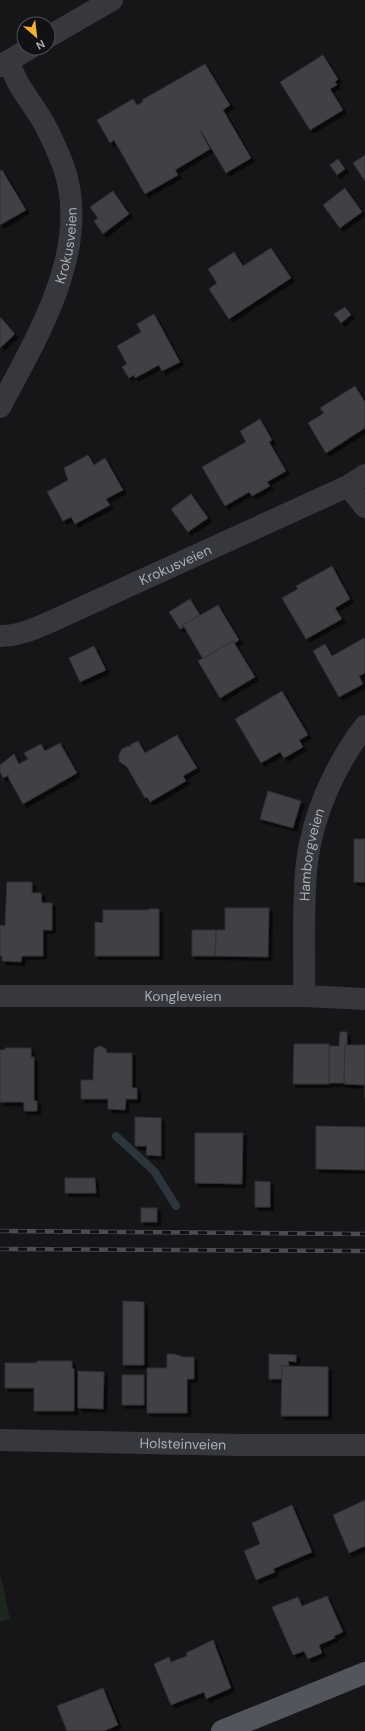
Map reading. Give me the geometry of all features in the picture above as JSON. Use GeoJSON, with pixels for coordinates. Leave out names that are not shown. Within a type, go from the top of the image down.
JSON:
{"type":"FeatureCollection","features":[{"type":"Feature","properties":{"kind":"main road"},"geometry":{"type":"LineString","coordinates":[[222,1731],[365,1673]]}},
{"type":"Feature","properties":{"kind":"street"},"geometry":{"type":"LineString","coordinates":[[56,32],[112,0]]}},
{"type":"Feature","properties":{"kind":"street"},"geometry":{"type":"LineString","coordinates":[[4,63],[16,56]]}},
{"type":"Feature","properties":{"kind":"street","name":"Krokusveien"},"geometry":{"type":"LineString","coordinates":[[0,407],[42,327],[56,290],[66,257],[72,218],[70,194],[63,167],[47,130],[4,63]]}},
{"type":"Feature","properties":{"kind":"street","name":"Krokusveien"},"geometry":{"type":"LineString","coordinates":[[0,636],[24,633],[50,622],[356,480],[365,507]]}},
{"type":"Feature","properties":{"kind":"street","name":"Hamborgveien"},"geometry":{"type":"LineString","coordinates":[[304,996],[305,886],[307,860],[312,837],[320,809],[331,782],[344,756],[365,726]]}},
{"type":"Feature","properties":{"kind":"street","name":"Kongleveien"},"geometry":{"type":"LineString","coordinates":[[0,996],[304,996],[365,999]]}},
{"type":"Feature","properties":{"kind":"street","name":"Holsteinveien"},"geometry":{"type":"LineString","coordinates":[[0,1440],[365,1445]]}},
{"type":"Feature","properties":{"kind":"shaded area"},"geometry":{"type":"Polygon","coordinates":[[[0,1572],[10,1619],[0,1622],[0,1572]]]}},
{"type":"Feature","properties":{"kind":"building"},"geometry":{"type":"Polygon","coordinates":[[[323,55],[338,79],[335,82],[337,85],[330,89],[343,110],[310,130],[280,82],[323,55]]]}},
{"type":"Feature","properties":{"kind":"building"},"geometry":{"type":"Polygon","coordinates":[[[205,64],[230,105],[223,110],[251,158],[226,173],[200,131],[210,149],[175,170],[178,175],[145,194],[114,140],[110,143],[97,120],[133,99],[137,105],[143,102],[142,100],[205,64]]]}},
{"type":"Feature","properties":{"kind":"building"},"geometry":{"type":"Polygon","coordinates":[[[365,155],[365,181],[353,163],[365,155]]]}},
{"type":"Feature","properties":{"kind":"building"},"geometry":{"type":"Polygon","coordinates":[[[338,159],[345,169],[337,175],[330,165],[338,159]]]}},
{"type":"Feature","properties":{"kind":"building"},"geometry":{"type":"Polygon","coordinates":[[[2,170],[26,210],[0,225],[0,171],[2,170]]]}},
{"type":"Feature","properties":{"kind":"building"},"geometry":{"type":"Polygon","coordinates":[[[345,188],[362,212],[340,228],[323,205],[345,188]]]}},
{"type":"Feature","properties":{"kind":"building"},"geometry":{"type":"Polygon","coordinates":[[[113,191],[129,214],[103,234],[94,221],[98,218],[90,207],[113,191]]]}},
{"type":"Feature","properties":{"kind":"building"},"geometry":{"type":"Polygon","coordinates":[[[271,248],[291,278],[229,319],[209,289],[217,283],[208,269],[234,252],[243,266],[271,248]]]}},
{"type":"Feature","properties":{"kind":"building"},"geometry":{"type":"Polygon","coordinates":[[[345,307],[351,315],[341,323],[334,314],[345,307]]]}},
{"type":"Feature","properties":{"kind":"building"},"geometry":{"type":"Polygon","coordinates":[[[154,314],[180,362],[162,371],[159,365],[135,378],[134,375],[129,378],[122,367],[127,364],[117,346],[141,332],[137,324],[154,314]]]}},
{"type":"Feature","properties":{"kind":"building"},"geometry":{"type":"Polygon","coordinates":[[[0,317],[15,334],[0,348],[0,317]]]}},
{"type":"Feature","properties":{"kind":"building"},"geometry":{"type":"Polygon","coordinates":[[[355,386],[365,402],[365,428],[326,453],[308,423],[324,413],[320,408],[355,386]]]}},
{"type":"Feature","properties":{"kind":"building"},"geometry":{"type":"Polygon","coordinates":[[[260,419],[272,440],[269,442],[286,471],[267,482],[270,486],[252,496],[249,492],[225,506],[202,467],[246,442],[240,431],[260,419]]]}},
{"type":"Feature","properties":{"kind":"building"},"geometry":{"type":"Polygon","coordinates":[[[88,455],[94,465],[105,458],[123,490],[106,499],[110,505],[75,524],[71,517],[63,521],[47,492],[68,480],[64,468],[88,455]]]}},
{"type":"Feature","properties":{"kind":"building"},"geometry":{"type":"Polygon","coordinates":[[[191,494],[208,518],[188,532],[171,509],[191,494]]]}},
{"type":"Feature","properties":{"kind":"building"},"geometry":{"type":"Polygon","coordinates":[[[332,566],[350,599],[335,608],[342,619],[306,639],[282,598],[298,589],[296,586],[332,566]]]}},
{"type":"Feature","properties":{"kind":"building"},"geometry":{"type":"Polygon","coordinates":[[[190,599],[200,615],[183,625],[184,627],[180,629],[169,612],[190,599]]]}},
{"type":"Feature","properties":{"kind":"building"},"geometry":{"type":"Polygon","coordinates":[[[218,605],[239,640],[235,643],[233,641],[203,659],[183,625],[218,605]]]}},
{"type":"Feature","properties":{"kind":"building"},"geometry":{"type":"Polygon","coordinates":[[[364,638],[365,673],[359,676],[363,684],[339,697],[313,651],[325,644],[332,656],[364,638]]]}},
{"type":"Feature","properties":{"kind":"building"},"geometry":{"type":"Polygon","coordinates":[[[233,641],[255,677],[220,698],[198,661],[233,641]]]}},
{"type":"Feature","properties":{"kind":"building"},"geometry":{"type":"Polygon","coordinates":[[[94,646],[106,670],[80,682],[69,658],[94,646]]]}},
{"type":"Feature","properties":{"kind":"building"},"geometry":{"type":"Polygon","coordinates":[[[282,691],[308,735],[299,740],[303,747],[284,758],[280,752],[261,763],[235,719],[282,691]]]}},
{"type":"Feature","properties":{"kind":"building"},"geometry":{"type":"Polygon","coordinates":[[[177,735],[197,768],[183,776],[186,781],[150,802],[147,797],[145,798],[127,767],[119,761],[119,755],[122,749],[128,746],[131,747],[130,745],[138,741],[145,753],[177,735]]]}},
{"type":"Feature","properties":{"kind":"building"},"geometry":{"type":"Polygon","coordinates":[[[60,743],[77,773],[23,804],[8,777],[9,775],[3,778],[0,772],[0,765],[14,754],[19,764],[28,759],[24,753],[41,744],[45,751],[60,743]]]}},
{"type":"Feature","properties":{"kind":"building"},"geometry":{"type":"Polygon","coordinates":[[[268,791],[301,801],[293,828],[260,819],[268,791]]]}},
{"type":"Feature","properties":{"kind":"building"},"geometry":{"type":"Polygon","coordinates":[[[354,839],[365,839],[365,882],[354,882],[354,839]]]}},
{"type":"Feature","properties":{"kind":"building"},"geometry":{"type":"Polygon","coordinates":[[[7,882],[32,882],[32,893],[41,893],[42,903],[52,903],[52,930],[43,930],[43,956],[22,956],[21,962],[2,961],[2,956],[0,956],[0,925],[5,926],[7,882]]]}},
{"type":"Feature","properties":{"kind":"building"},"geometry":{"type":"Polygon","coordinates":[[[225,908],[269,908],[268,957],[215,956],[216,930],[225,930],[225,908]]]}},
{"type":"Feature","properties":{"kind":"building"},"geometry":{"type":"Polygon","coordinates":[[[159,909],[159,956],[95,956],[95,922],[103,923],[103,910],[159,909]]]}},
{"type":"Feature","properties":{"kind":"building"},"geometry":{"type":"Polygon","coordinates":[[[192,930],[216,930],[215,956],[192,956],[192,930]]]}},
{"type":"Feature","properties":{"kind":"building"},"geometry":{"type":"Polygon","coordinates":[[[340,1032],[347,1032],[347,1045],[345,1045],[344,1083],[329,1083],[329,1046],[339,1046],[340,1032]]]}},
{"type":"Feature","properties":{"kind":"building"},"geometry":{"type":"Polygon","coordinates":[[[294,1044],[329,1044],[329,1084],[293,1084],[294,1044]]]}},
{"type":"Feature","properties":{"kind":"building"},"geometry":{"type":"Polygon","coordinates":[[[345,1045],[365,1045],[365,1085],[344,1084],[345,1045]]]}},
{"type":"Feature","properties":{"kind":"building"},"geometry":{"type":"Polygon","coordinates":[[[100,1046],[106,1049],[107,1053],[132,1053],[132,1088],[137,1088],[137,1099],[126,1099],[125,1110],[108,1109],[108,1099],[81,1099],[81,1080],[93,1080],[95,1048],[100,1046]]]}},
{"type":"Feature","properties":{"kind":"building"},"geometry":{"type":"Polygon","coordinates":[[[5,1048],[31,1048],[31,1057],[34,1057],[34,1101],[37,1101],[37,1111],[24,1111],[24,1102],[0,1102],[0,1050],[5,1050],[5,1048]]]}},
{"type":"Feature","properties":{"kind":"building"},"geometry":{"type":"Polygon","coordinates":[[[135,1117],[161,1118],[161,1156],[146,1155],[147,1146],[135,1146],[135,1117]]]}},
{"type":"Feature","properties":{"kind":"building"},"geometry":{"type":"Polygon","coordinates":[[[316,1126],[365,1127],[365,1170],[316,1169],[316,1126]]]}},
{"type":"Feature","properties":{"kind":"building"},"geometry":{"type":"Polygon","coordinates":[[[195,1133],[243,1133],[242,1184],[195,1183],[195,1133]]]}},
{"type":"Feature","properties":{"kind":"building"},"geometry":{"type":"Polygon","coordinates":[[[65,1178],[95,1178],[96,1193],[65,1193],[65,1178]]]}},
{"type":"Feature","properties":{"kind":"building"},"geometry":{"type":"Polygon","coordinates":[[[255,1181],[270,1182],[270,1207],[255,1207],[255,1181]]]}},
{"type":"Feature","properties":{"kind":"building"},"geometry":{"type":"Polygon","coordinates":[[[141,1208],[157,1208],[157,1222],[141,1222],[141,1208]]]}},
{"type":"Feature","properties":{"kind":"building"},"geometry":{"type":"Polygon","coordinates":[[[123,1301],[144,1302],[144,1365],[123,1365],[123,1301]]]}},
{"type":"Feature","properties":{"kind":"building"},"geometry":{"type":"Polygon","coordinates":[[[167,1354],[174,1354],[183,1357],[194,1357],[194,1379],[187,1379],[187,1413],[147,1413],[147,1368],[167,1368],[167,1354]]]}},
{"type":"Feature","properties":{"kind":"building"},"geometry":{"type":"Polygon","coordinates":[[[269,1354],[296,1355],[296,1362],[288,1361],[289,1366],[282,1366],[282,1379],[269,1379],[269,1354]]]}},
{"type":"Feature","properties":{"kind":"building"},"geometry":{"type":"Polygon","coordinates":[[[37,1361],[72,1361],[72,1368],[74,1369],[74,1411],[34,1411],[34,1388],[5,1388],[5,1363],[37,1363],[37,1361]]]}},
{"type":"Feature","properties":{"kind":"building"},"geometry":{"type":"Polygon","coordinates":[[[282,1366],[328,1367],[328,1416],[281,1416],[282,1366]]]}},
{"type":"Feature","properties":{"kind":"building"},"geometry":{"type":"Polygon","coordinates":[[[78,1371],[104,1372],[103,1409],[78,1408],[78,1371]]]}},
{"type":"Feature","properties":{"kind":"building"},"geometry":{"type":"Polygon","coordinates":[[[122,1375],[144,1375],[144,1405],[122,1405],[122,1375]]]}},
{"type":"Feature","properties":{"kind":"building"},"geometry":{"type":"Polygon","coordinates":[[[365,1500],[365,1546],[349,1553],[333,1515],[365,1500]]]}},
{"type":"Feature","properties":{"kind":"building"},"geometry":{"type":"Polygon","coordinates":[[[292,1505],[312,1552],[273,1569],[275,1572],[256,1580],[244,1551],[260,1544],[252,1523],[292,1505]]]}},
{"type":"Feature","properties":{"kind":"building"},"geometry":{"type":"Polygon","coordinates":[[[327,1596],[343,1632],[334,1636],[335,1638],[319,1645],[322,1653],[308,1659],[304,1651],[293,1655],[272,1607],[298,1597],[302,1606],[327,1596]]]}},
{"type":"Feature","properties":{"kind":"building"},"geometry":{"type":"Polygon","coordinates":[[[213,1640],[231,1688],[206,1699],[204,1692],[171,1705],[154,1664],[169,1657],[171,1662],[187,1656],[186,1653],[213,1640]]]}},
{"type":"Feature","properties":{"kind":"building"},"geometry":{"type":"Polygon","coordinates":[[[103,1688],[118,1725],[104,1731],[67,1731],[57,1706],[103,1688]]]}},
{"type":"Feature","properties":{"kind":"waterway"},"geometry":{"type":"LineString","coordinates":[[116,1136],[154,1171],[176,1206]]}},
{"type":"Feature","properties":{"kind":"railway"},"geometry":{"type":"LineString","coordinates":[[0,1231],[365,1234]]}},
{"type":"Feature","properties":{"kind":"railway"},"geometry":{"type":"LineString","coordinates":[[0,1249],[365,1251]]}}]}
